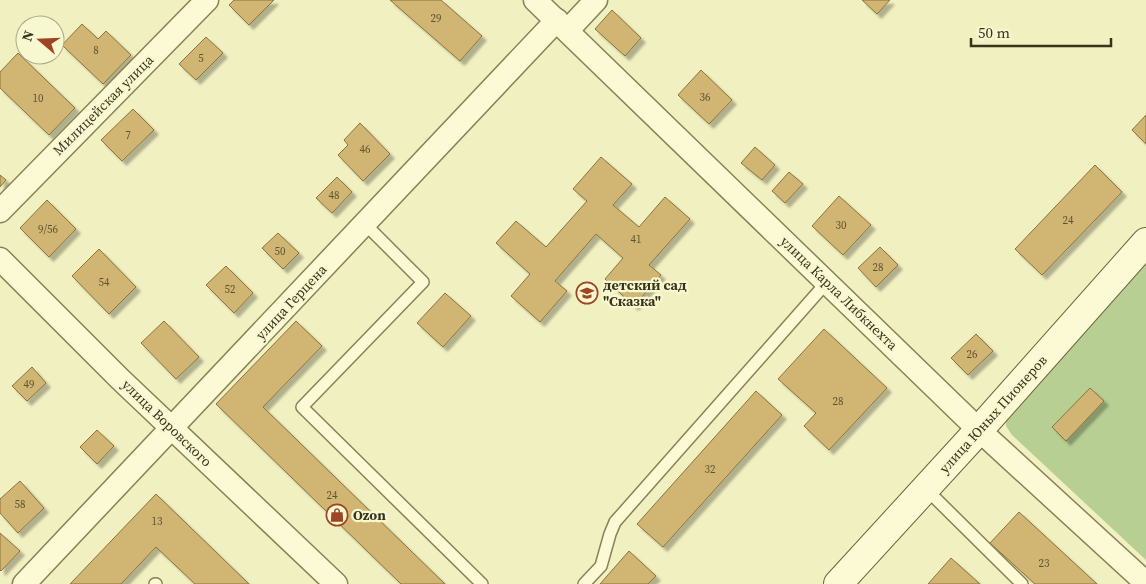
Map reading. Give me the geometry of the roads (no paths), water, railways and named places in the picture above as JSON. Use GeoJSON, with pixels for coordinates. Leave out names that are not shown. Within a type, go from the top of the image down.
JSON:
{"type":"FeatureCollection","features":[{"type":"Feature","properties":{"kind":"main road","name":"улица Юных Пионеров"},"geometry":{"type":"LineString","coordinates":[[838,584],[926,489],[1146,242]]}},
{"type":"Feature","properties":{"kind":"street","name":"Милицейская улица"},"geometry":{"type":"LineString","coordinates":[[0,212],[207,0]]}},
{"type":"Feature","properties":{"kind":"street","name":"улица Карла Либкнехта"},"geometry":{"type":"LineString","coordinates":[[535,0],[563,25],[979,430],[1146,583]]}},
{"type":"Feature","properties":{"kind":"street","name":"улица Герцена"},"geometry":{"type":"LineString","coordinates":[[24,584],[365,224],[563,25],[596,0]]}},
{"type":"Feature","properties":{"kind":"street","name":"улица Воровского"},"geometry":{"type":"LineString","coordinates":[[0,259],[172,428],[336,584]]}},
{"type":"Feature","properties":{"kind":"lane"},"geometry":{"type":"LineString","coordinates":[[365,224],[423,282],[302,407],[482,584]]}},
{"type":"Feature","properties":{"kind":"lane"},"geometry":{"type":"LineString","coordinates":[[584,584],[602,566],[615,522],[826,282]]}},
{"type":"Feature","properties":{"kind":"lane"},"geometry":{"type":"LineString","coordinates":[[926,489],[1022,584]]}},
{"type":"Feature","properties":{"kind":"place","name":"детский сад \"Сказка\""},"geometry":{"type":"Point","coordinates":[587,293]}},
{"type":"Feature","properties":{"kind":"place","name":"Ozon"},"geometry":{"type":"Point","coordinates":[337,515]}}]}
